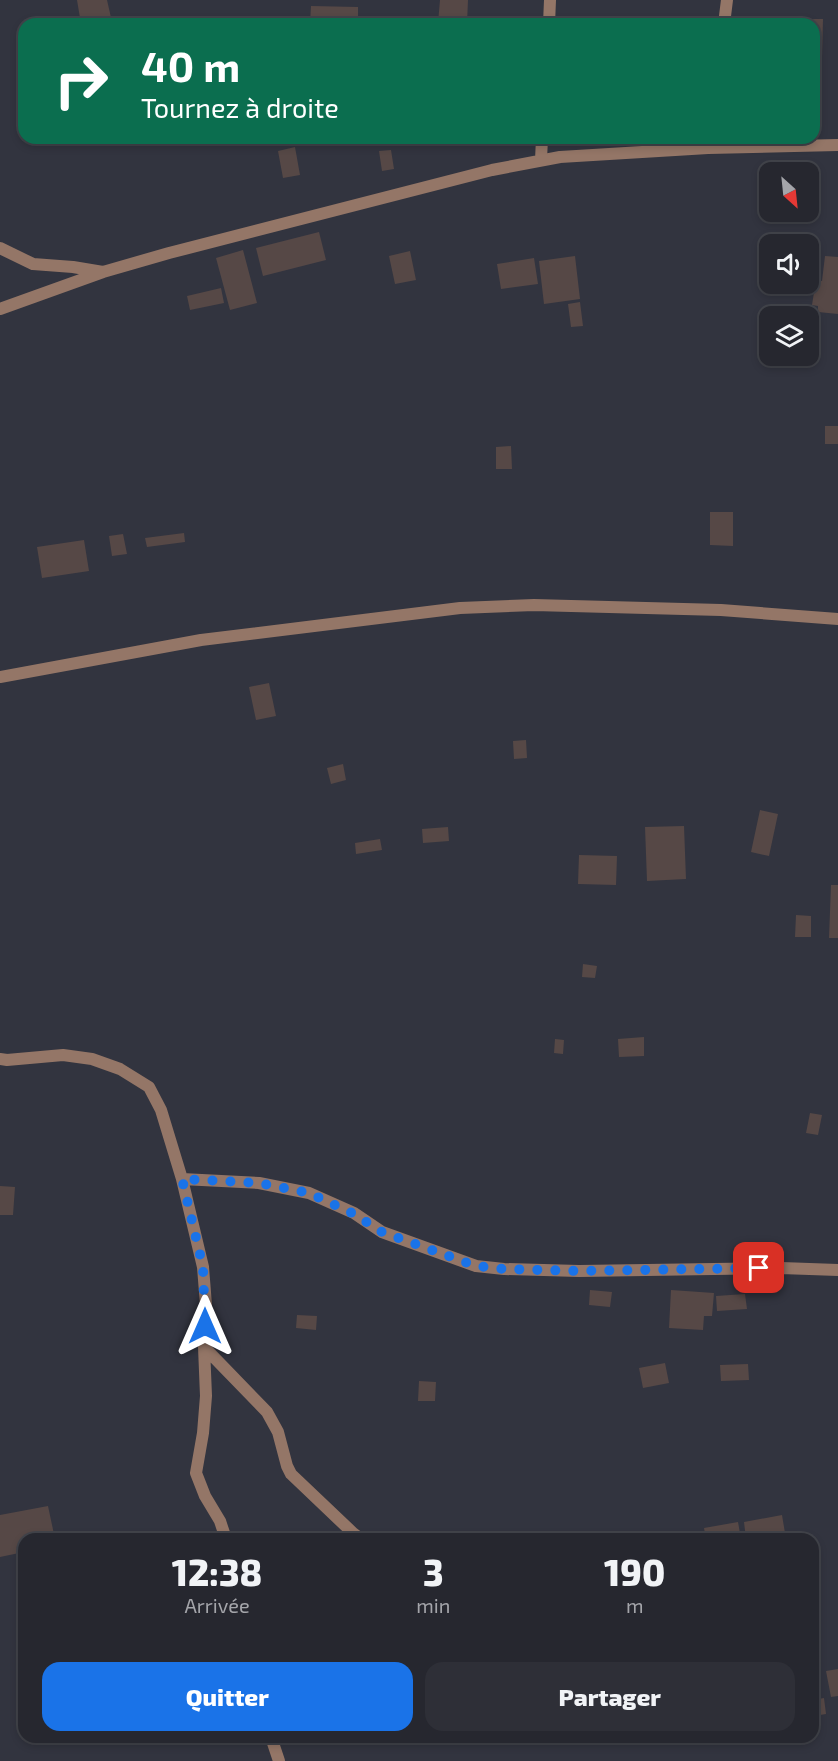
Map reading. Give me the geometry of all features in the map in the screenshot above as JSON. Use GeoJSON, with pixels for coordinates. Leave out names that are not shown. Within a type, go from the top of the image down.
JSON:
{"type":"FeatureCollection","features":[{"type":"Feature","properties":{"kind":"street"},"geometry":{"type":"LineString","coordinates":[[549,18],[550,0]]}},
{"type":"Feature","properties":{"kind":"street"},"geometry":{"type":"LineString","coordinates":[[725,18],[727,0]]}},
{"type":"Feature","properties":{"kind":"street"},"geometry":{"type":"LineString","coordinates":[[541,160],[542,144]]}},
{"type":"Feature","properties":{"kind":"street"},"geometry":{"type":"LineString","coordinates":[[0,309],[103,272],[169,253],[492,170],[541,160],[699,144]]}},
{"type":"Feature","properties":{"kind":"street"},"geometry":{"type":"LineString","coordinates":[[774,144],[838,145]]}},
{"type":"Feature","properties":{"kind":"street"},"geometry":{"type":"LineString","coordinates":[[0,248],[33,264],[103,272]]}},
{"type":"Feature","properties":{"kind":"street"},"geometry":{"type":"LineString","coordinates":[[0,677],[201,640],[460,608],[534,605],[721,610],[838,619]]}},
{"type":"Feature","properties":{"kind":"street"},"geometry":{"type":"LineString","coordinates":[[0,1059],[63,1055],[92,1059],[120,1069],[149,1087],[161,1110],[182,1179],[203,1267],[206,1305],[204,1347],[206,1396],[196,1473],[224,1533]]}},
{"type":"Feature","properties":{"kind":"street"},"geometry":{"type":"LineString","coordinates":[[182,1179],[259,1183],[309,1193],[354,1214],[382,1232],[476,1266],[579,1271],[781,1268],[838,1270]]}},
{"type":"Feature","properties":{"kind":"street"},"geometry":{"type":"LineString","coordinates":[[204,1347],[267,1412],[278,1432],[291,1474],[353,1533]]}},
{"type":"Feature","properties":{"kind":"street"},"geometry":{"type":"LineString","coordinates":[[273,1743],[279,1761]]}},
{"type":"Feature","properties":{"kind":"building"},"geometry":{"type":"Polygon","coordinates":[[[77,0],[107,0],[111,18],[80,18],[77,0]]]}},
{"type":"Feature","properties":{"kind":"building"},"geometry":{"type":"Polygon","coordinates":[[[440,0],[468,0],[467,18],[438,18],[440,0]]]}},
{"type":"Feature","properties":{"kind":"building"},"geometry":{"type":"Polygon","coordinates":[[[311,6],[358,7],[358,18],[310,18],[311,6]]]}},
{"type":"Feature","properties":{"kind":"building"},"geometry":{"type":"Polygon","coordinates":[[[820,19],[823,19],[822,58],[820,58],[820,19]]]}},
{"type":"Feature","properties":{"kind":"building"},"geometry":{"type":"Polygon","coordinates":[[[295,147],[300,175],[283,178],[278,151],[295,147]]]}},
{"type":"Feature","properties":{"kind":"building"},"geometry":{"type":"Polygon","coordinates":[[[391,150],[394,169],[382,171],[379,151],[391,150]]]}},
{"type":"Feature","properties":{"kind":"building"},"geometry":{"type":"Polygon","coordinates":[[[319,232],[326,260],[263,276],[256,248],[319,232]]]}},
{"type":"Feature","properties":{"kind":"building"},"geometry":{"type":"Polygon","coordinates":[[[243,250],[257,303],[230,310],[216,258],[243,250]]]}},
{"type":"Feature","properties":{"kind":"building"},"geometry":{"type":"Polygon","coordinates":[[[410,251],[416,280],[395,284],[389,256],[410,251]]]}},
{"type":"Feature","properties":{"kind":"building"},"geometry":{"type":"Polygon","coordinates":[[[575,256],[580,299],[544,304],[539,261],[575,256]]]}},
{"type":"Feature","properties":{"kind":"building"},"geometry":{"type":"Polygon","coordinates":[[[825,256],[838,257],[838,314],[819,312],[819,306],[812,305],[814,294],[819,294],[819,280],[822,281],[825,256]]]}},
{"type":"Feature","properties":{"kind":"building"},"geometry":{"type":"Polygon","coordinates":[[[534,258],[538,284],[501,289],[497,264],[534,258]]]}},
{"type":"Feature","properties":{"kind":"building"},"geometry":{"type":"Polygon","coordinates":[[[221,288],[224,303],[190,310],[187,296],[221,288]]]}},
{"type":"Feature","properties":{"kind":"building"},"geometry":{"type":"Polygon","coordinates":[[[580,302],[583,326],[571,327],[568,304],[580,302]]]}},
{"type":"Feature","properties":{"kind":"building"},"geometry":{"type":"Polygon","coordinates":[[[825,426],[838,426],[838,444],[825,444],[825,426]]]}},
{"type":"Feature","properties":{"kind":"building"},"geometry":{"type":"Polygon","coordinates":[[[511,446],[512,469],[496,469],[496,447],[511,446]]]}},
{"type":"Feature","properties":{"kind":"building"},"geometry":{"type":"Polygon","coordinates":[[[710,512],[733,512],[733,546],[710,545],[710,512]]]}},
{"type":"Feature","properties":{"kind":"building"},"geometry":{"type":"Polygon","coordinates":[[[184,533],[185,542],[147,547],[145,538],[184,533]]]}},
{"type":"Feature","properties":{"kind":"building"},"geometry":{"type":"Polygon","coordinates":[[[123,534],[127,554],[112,556],[109,536],[123,534]]]}},
{"type":"Feature","properties":{"kind":"building"},"geometry":{"type":"Polygon","coordinates":[[[84,540],[89,571],[42,578],[37,547],[84,540]]]}},
{"type":"Feature","properties":{"kind":"building"},"geometry":{"type":"Polygon","coordinates":[[[269,683],[276,716],[256,720],[249,687],[269,683]]]}},
{"type":"Feature","properties":{"kind":"building"},"geometry":{"type":"Polygon","coordinates":[[[526,740],[527,758],[514,759],[513,741],[526,740]]]}},
{"type":"Feature","properties":{"kind":"building"},"geometry":{"type":"Polygon","coordinates":[[[343,764],[346,780],[331,784],[327,768],[343,764]]]}},
{"type":"Feature","properties":{"kind":"building"},"geometry":{"type":"Polygon","coordinates":[[[760,810],[778,814],[769,856],[751,852],[760,810]]]}},
{"type":"Feature","properties":{"kind":"building"},"geometry":{"type":"Polygon","coordinates":[[[684,826],[686,879],[647,881],[645,827],[684,826]]]}},
{"type":"Feature","properties":{"kind":"building"},"geometry":{"type":"Polygon","coordinates":[[[448,827],[449,841],[423,843],[422,829],[448,827]]]}},
{"type":"Feature","properties":{"kind":"building"},"geometry":{"type":"Polygon","coordinates":[[[380,839],[382,850],[356,854],[355,843],[380,839]]]}},
{"type":"Feature","properties":{"kind":"building"},"geometry":{"type":"Polygon","coordinates":[[[579,855],[617,856],[616,885],[578,884],[579,855]]]}},
{"type":"Feature","properties":{"kind":"building"},"geometry":{"type":"Polygon","coordinates":[[[831,885],[838,885],[838,938],[829,938],[831,885]]]}},
{"type":"Feature","properties":{"kind":"building"},"geometry":{"type":"Polygon","coordinates":[[[796,915],[811,916],[811,937],[795,937],[796,915]]]}},
{"type":"Feature","properties":{"kind":"building"},"geometry":{"type":"Polygon","coordinates":[[[583,964],[597,966],[595,978],[582,977],[583,964]]]}},
{"type":"Feature","properties":{"kind":"building"},"geometry":{"type":"Polygon","coordinates":[[[644,1037],[644,1056],[619,1057],[618,1039],[644,1037]]]}},
{"type":"Feature","properties":{"kind":"building"},"geometry":{"type":"Polygon","coordinates":[[[555,1039],[564,1040],[563,1054],[554,1053],[555,1039]]]}},
{"type":"Feature","properties":{"kind":"building"},"geometry":{"type":"Polygon","coordinates":[[[810,1113],[822,1115],[818,1135],[806,1133],[810,1113]]]}},
{"type":"Feature","properties":{"kind":"building"},"geometry":{"type":"Polygon","coordinates":[[[0,1186],[15,1187],[13,1215],[0,1215],[0,1186]]]}},
{"type":"Feature","properties":{"kind":"building"},"geometry":{"type":"Polygon","coordinates":[[[590,1290],[612,1292],[610,1307],[589,1305],[590,1290]]]}},
{"type":"Feature","properties":{"kind":"building"},"geometry":{"type":"Polygon","coordinates":[[[671,1290],[714,1293],[712,1316],[704,1316],[703,1330],[669,1328],[671,1290]]]}},
{"type":"Feature","properties":{"kind":"building"},"geometry":{"type":"Polygon","coordinates":[[[745,1294],[747,1309],[717,1311],[716,1296],[745,1294]]]}},
{"type":"Feature","properties":{"kind":"building"},"geometry":{"type":"Polygon","coordinates":[[[297,1315],[317,1316],[316,1330],[296,1328],[297,1315]]]}},
{"type":"Feature","properties":{"kind":"building"},"geometry":{"type":"Polygon","coordinates":[[[665,1363],[669,1383],[643,1388],[639,1368],[665,1363]]]}},
{"type":"Feature","properties":{"kind":"building"},"geometry":{"type":"Polygon","coordinates":[[[748,1364],[749,1380],[721,1381],[720,1365],[748,1364]]]}},
{"type":"Feature","properties":{"kind":"building"},"geometry":{"type":"Polygon","coordinates":[[[419,1381],[436,1382],[435,1401],[418,1401],[419,1381]]]}},
{"type":"Feature","properties":{"kind":"building"},"geometry":{"type":"Polygon","coordinates":[[[48,1506],[54,1533],[18,1533],[18,1553],[0,1557],[0,1515],[48,1506]]]}},
{"type":"Feature","properties":{"kind":"building"},"geometry":{"type":"Polygon","coordinates":[[[782,1515],[785,1533],[745,1533],[744,1522],[782,1515]]]}},
{"type":"Feature","properties":{"kind":"building"},"geometry":{"type":"Polygon","coordinates":[[[738,1522],[740,1533],[705,1533],[704,1528],[738,1522]]]}},
{"type":"Feature","properties":{"kind":"building"},"geometry":{"type":"Polygon","coordinates":[[[838,1669],[838,1696],[831,1697],[826,1671],[838,1669]]]}},
{"type":"Feature","properties":{"kind":"building"},"geometry":{"type":"Polygon","coordinates":[[[824,1698],[826,1714],[819,1715],[819,1699],[824,1698]]]}},
{"type":"Feature","properties":{"kind":"route"},"geometry":{"type":"LineString","coordinates":[[205,1326],[203,1267],[182,1179],[259,1183],[309,1193],[354,1214],[382,1232],[476,1266],[579,1271],[759,1268]]}}]}
